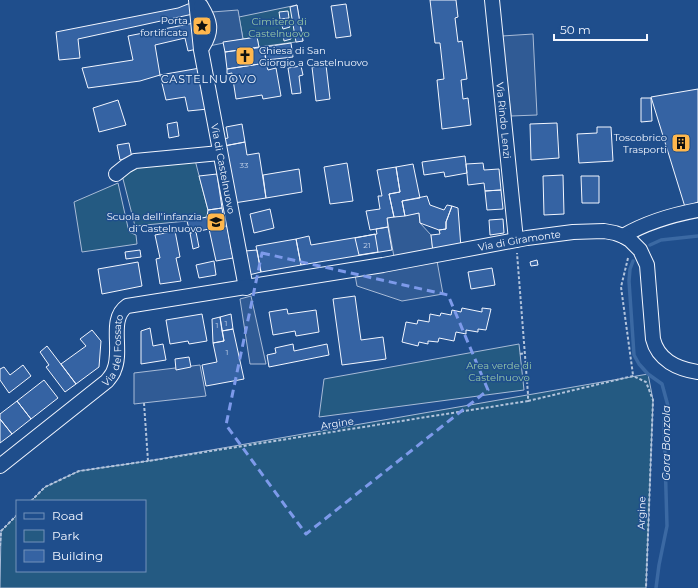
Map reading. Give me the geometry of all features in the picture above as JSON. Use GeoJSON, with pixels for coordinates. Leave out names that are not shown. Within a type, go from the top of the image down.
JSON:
{"type":"FeatureCollection","features":[{"type":"Feature","properties":{"kind":"street","name":"Via di Castelnuovo"},"geometry":{"type":"LineString","coordinates":[[197,0],[209,25],[209,36],[201,50],[246,288]]}},
{"type":"Feature","properties":{"kind":"street","name":"Via Rindo Lenzi"},"geometry":{"type":"LineString","coordinates":[[492,0],[516,240]]}},
{"type":"Feature","properties":{"kind":"street"},"geometry":{"type":"LineString","coordinates":[[116,174],[126,166],[136,162],[220,153]]}},
{"type":"Feature","properties":{"kind":"street"},"geometry":{"type":"LineString","coordinates":[[623,236],[639,227],[666,216],[698,210]]}},
{"type":"Feature","properties":{"kind":"street","name":"Via di Giramonte"},"geometry":{"type":"LineString","coordinates":[[246,288],[390,264],[553,234],[593,231],[615,233],[630,240],[640,250],[647,265],[653,339],[656,348],[665,359],[675,366],[681,369],[698,372]]}},
{"type":"Feature","properties":{"kind":"street","name":"Via del Fossato"},"geometry":{"type":"LineString","coordinates":[[0,466],[107,380],[114,370],[116,362],[117,321],[124,309],[132,305],[246,288]]}},
{"type":"Feature","properties":{"kind":"path"},"geometry":{"type":"LineString","coordinates":[[516,240],[528,401]]}},
{"type":"Feature","properties":{"kind":"path"},"geometry":{"type":"LineString","coordinates":[[629,256],[621,287],[632,376]]}},
{"type":"Feature","properties":{"kind":"path"},"geometry":{"type":"LineString","coordinates":[[520,354],[525,353]]}},
{"type":"Feature","properties":{"kind":"path","name":"Argine"},"geometry":{"type":"LineString","coordinates":[[32,500],[45,487],[79,471],[528,401],[632,376],[646,382],[653,400],[646,588]]}},
{"type":"Feature","properties":{"kind":"path"},"geometry":{"type":"LineString","coordinates":[[144,403],[148,461]]}},
{"type":"Feature","properties":{"kind":"path"},"geometry":{"type":"LineString","coordinates":[[0,546],[1,531],[16,516]]}},
{"type":"Feature","properties":{"kind":"highlighted area"},"geometry":{"type":"Polygon","coordinates":[[[262,253],[448,295],[488,390],[306,534],[226,425],[262,253]]]}},
{"type":"Feature","properties":{"kind":"green space","name":"Cimitero di Castelnuovo"},"geometry":{"type":"Polygon","coordinates":[[[297,5],[303,41],[259,47],[257,37],[243,39],[239,17],[297,5]]]}},
{"type":"Feature","properties":{"kind":"green space"},"geometry":{"type":"Polygon","coordinates":[[[195,160],[208,210],[207,217],[187,221],[135,226],[122,175],[138,166],[195,160]]]}},
{"type":"Feature","properties":{"kind":"green space"},"geometry":{"type":"Polygon","coordinates":[[[118,183],[129,232],[136,235],[137,244],[82,252],[74,202],[118,183]]]}},
{"type":"Feature","properties":{"kind":"green space","name":"Area verde di Castelnuovo"},"geometry":{"type":"Polygon","coordinates":[[[519,344],[524,390],[319,417],[324,379],[519,344]]]}},
{"type":"Feature","properties":{"kind":"green space"},"geometry":{"type":"Polygon","coordinates":[[[648,374],[653,400],[646,588],[0,588],[1,531],[16,516],[16,572],[146,572],[146,500],[32,500],[45,487],[79,471],[148,461],[648,374]]]}},
{"type":"Feature","properties":{"kind":"shaded area"},"geometry":{"type":"Polygon","coordinates":[[[238,10],[243,39],[209,46],[212,12],[238,10]]]}},
{"type":"Feature","properties":{"kind":"shaded area"},"geometry":{"type":"Polygon","coordinates":[[[533,34],[537,115],[511,116],[502,36],[533,34]]]}},
{"type":"Feature","properties":{"kind":"shaded area"},"geometry":{"type":"Polygon","coordinates":[[[419,213],[420,223],[431,235],[433,252],[394,257],[387,218],[419,213]]]}},
{"type":"Feature","properties":{"kind":"shaded area"},"geometry":{"type":"Polygon","coordinates":[[[437,261],[443,294],[402,301],[357,286],[355,275],[437,261]]]}},
{"type":"Feature","properties":{"kind":"shaded area"},"geometry":{"type":"Polygon","coordinates":[[[251,296],[266,364],[250,364],[240,299],[251,296]]]}},
{"type":"Feature","properties":{"kind":"shaded area"},"geometry":{"type":"Polygon","coordinates":[[[200,365],[206,396],[134,404],[134,373],[200,365]]]}},
{"type":"Feature","properties":{"kind":"building"},"geometry":{"type":"Polygon","coordinates":[[[430,0],[456,0],[458,17],[455,18],[458,42],[462,41],[467,79],[461,80],[463,99],[468,98],[471,125],[442,129],[437,80],[444,79],[440,43],[435,43],[430,0]]]}},
{"type":"Feature","properties":{"kind":"building"},"geometry":{"type":"Polygon","coordinates":[[[193,2],[193,14],[78,39],[80,58],[59,60],[56,32],[178,8],[193,2]]]}},
{"type":"Feature","properties":{"kind":"building"},"geometry":{"type":"Polygon","coordinates":[[[346,4],[351,36],[336,38],[331,6],[346,4]]]}},
{"type":"Feature","properties":{"kind":"building"},"geometry":{"type":"Polygon","coordinates":[[[297,5],[303,41],[296,42],[290,7],[297,5]]]}},
{"type":"Feature","properties":{"kind":"building"},"geometry":{"type":"Polygon","coordinates":[[[288,11],[289,18],[280,19],[279,12],[288,11]]]}},
{"type":"Feature","properties":{"kind":"building"},"geometry":{"type":"Polygon","coordinates":[[[289,21],[290,27],[283,29],[281,23],[289,21]]]}},
{"type":"Feature","properties":{"kind":"building"},"geometry":{"type":"Polygon","coordinates":[[[194,23],[197,49],[188,51],[185,38],[155,45],[160,75],[140,81],[88,88],[82,68],[133,60],[128,36],[194,23]]]}},
{"type":"Feature","properties":{"kind":"building"},"geometry":{"type":"Polygon","coordinates":[[[290,33],[291,39],[284,41],[283,34],[290,33]]]}},
{"type":"Feature","properties":{"kind":"building"},"geometry":{"type":"Polygon","coordinates":[[[257,37],[259,47],[225,52],[223,42],[257,37]]]}},
{"type":"Feature","properties":{"kind":"building"},"geometry":{"type":"Polygon","coordinates":[[[291,43],[293,57],[266,60],[264,47],[291,43]]]}},
{"type":"Feature","properties":{"kind":"building","name":"Chiesa di San Giorgio a Castelnuovo"},"geometry":{"type":"Polygon","coordinates":[[[264,47],[266,63],[227,69],[225,52],[264,47]]]}},
{"type":"Feature","properties":{"kind":"building"},"geometry":{"type":"Polygon","coordinates":[[[266,63],[268,70],[276,68],[281,96],[263,99],[262,95],[236,99],[232,73],[227,74],[227,69],[266,63]]]}},
{"type":"Feature","properties":{"kind":"building"},"geometry":{"type":"Polygon","coordinates":[[[326,65],[330,99],[316,101],[312,67],[326,65]]]}},
{"type":"Feature","properties":{"kind":"building"},"geometry":{"type":"Polygon","coordinates":[[[301,66],[303,75],[299,76],[301,93],[292,94],[288,68],[301,66]]]}},
{"type":"Feature","properties":{"kind":"building"},"geometry":{"type":"Polygon","coordinates":[[[200,68],[208,109],[188,111],[185,97],[166,100],[160,75],[200,68]]]}},
{"type":"Feature","properties":{"kind":"building","name":"Toscobrico Trasporti"},"geometry":{"type":"Polygon","coordinates":[[[698,89],[698,202],[685,207],[651,97],[698,89]]]}},
{"type":"Feature","properties":{"kind":"building"},"geometry":{"type":"Polygon","coordinates":[[[641,98],[651,98],[652,121],[641,122],[641,98]]]}},
{"type":"Feature","properties":{"kind":"building"},"geometry":{"type":"Polygon","coordinates":[[[118,100],[126,125],[99,132],[93,108],[118,100]]]}},
{"type":"Feature","properties":{"kind":"building"},"geometry":{"type":"Polygon","coordinates":[[[177,122],[179,136],[169,138],[167,124],[177,122]]]}},
{"type":"Feature","properties":{"kind":"building"},"geometry":{"type":"Polygon","coordinates":[[[557,123],[559,158],[531,160],[530,124],[557,123]]]}},
{"type":"Feature","properties":{"kind":"building"},"geometry":{"type":"Polygon","coordinates":[[[242,124],[245,142],[224,146],[223,139],[228,138],[226,127],[242,124]]]}},
{"type":"Feature","properties":{"kind":"building"},"geometry":{"type":"Polygon","coordinates":[[[597,127],[611,127],[613,161],[579,163],[577,134],[597,133],[597,127]]]}},
{"type":"Feature","properties":{"kind":"building"},"geometry":{"type":"Polygon","coordinates":[[[245,142],[247,155],[259,153],[266,198],[234,203],[224,146],[245,142]]]}},
{"type":"Feature","properties":{"kind":"building"},"geometry":{"type":"Polygon","coordinates":[[[129,143],[132,158],[120,160],[117,145],[129,143]]]}},
{"type":"Feature","properties":{"kind":"building"},"geometry":{"type":"Polygon","coordinates":[[[465,156],[467,173],[445,177],[444,172],[424,175],[422,162],[465,156]]]}},
{"type":"Feature","properties":{"kind":"building"},"geometry":{"type":"Polygon","coordinates":[[[347,163],[353,201],[330,204],[324,167],[347,163]]]}},
{"type":"Feature","properties":{"kind":"building"},"geometry":{"type":"Polygon","coordinates":[[[483,163],[484,170],[499,169],[501,190],[485,191],[484,183],[468,185],[466,164],[483,163]]]}},
{"type":"Feature","properties":{"kind":"building"},"geometry":{"type":"Polygon","coordinates":[[[413,164],[420,198],[402,201],[405,216],[394,217],[389,194],[400,192],[396,167],[413,164]]]}},
{"type":"Feature","properties":{"kind":"building"},"geometry":{"type":"Polygon","coordinates":[[[396,167],[400,192],[389,194],[394,217],[387,218],[388,227],[370,230],[366,211],[380,209],[378,196],[382,196],[377,170],[396,167]]]}},
{"type":"Feature","properties":{"kind":"building"},"geometry":{"type":"Polygon","coordinates":[[[299,169],[302,192],[266,198],[263,175],[299,169]]]}},
{"type":"Feature","properties":{"kind":"building"},"geometry":{"type":"Polygon","coordinates":[[[217,174],[222,208],[208,210],[199,176],[217,174]]]}},
{"type":"Feature","properties":{"kind":"building"},"geometry":{"type":"Polygon","coordinates":[[[563,175],[564,214],[544,215],[543,176],[563,175]]]}},
{"type":"Feature","properties":{"kind":"building"},"geometry":{"type":"Polygon","coordinates":[[[581,176],[599,176],[599,203],[582,203],[581,176]]]}},
{"type":"Feature","properties":{"kind":"building"},"geometry":{"type":"Polygon","coordinates":[[[501,190],[503,209],[487,210],[485,191],[501,190]]]}},
{"type":"Feature","properties":{"kind":"building"},"geometry":{"type":"Polygon","coordinates":[[[427,196],[430,205],[444,210],[447,205],[452,206],[446,222],[446,229],[439,230],[420,223],[419,213],[405,216],[402,201],[427,196]]]}},
{"type":"Feature","properties":{"kind":"building"},"geometry":{"type":"Polygon","coordinates":[[[452,206],[458,208],[461,248],[433,252],[431,235],[440,234],[439,230],[446,229],[446,222],[452,206]]]}},
{"type":"Feature","properties":{"kind":"building","name":"Scuola dell'infanzia di Castelnuovo"},"geometry":{"type":"Polygon","coordinates":[[[222,208],[225,226],[209,229],[207,217],[208,210],[222,208]]]}},
{"type":"Feature","properties":{"kind":"building"},"geometry":{"type":"Polygon","coordinates":[[[270,209],[274,228],[254,233],[250,214],[270,209]]]}},
{"type":"Feature","properties":{"kind":"building"},"geometry":{"type":"Polygon","coordinates":[[[207,217],[209,229],[190,233],[187,221],[207,217]]]}},
{"type":"Feature","properties":{"kind":"building"},"geometry":{"type":"Polygon","coordinates":[[[503,219],[504,233],[490,235],[489,220],[503,219]]]}},
{"type":"Feature","properties":{"kind":"building"},"geometry":{"type":"Polygon","coordinates":[[[227,226],[233,258],[216,261],[209,229],[227,226]]]}},
{"type":"Feature","properties":{"kind":"building"},"geometry":{"type":"Polygon","coordinates":[[[388,227],[392,250],[301,265],[296,239],[309,236],[311,245],[377,234],[376,229],[388,227]]]}},
{"type":"Feature","properties":{"kind":"building"},"geometry":{"type":"Polygon","coordinates":[[[175,231],[180,257],[176,258],[181,281],[160,284],[156,259],[160,258],[155,235],[175,231]]]}},
{"type":"Feature","properties":{"kind":"building"},"geometry":{"type":"Polygon","coordinates":[[[196,232],[199,247],[193,249],[190,233],[196,232]]]}},
{"type":"Feature","properties":{"kind":"building"},"geometry":{"type":"Polygon","coordinates":[[[375,234],[378,252],[359,255],[355,238],[375,234]]]}},
{"type":"Feature","properties":{"kind":"building"},"geometry":{"type":"Polygon","coordinates":[[[296,239],[301,265],[261,272],[256,246],[296,239]]]}},
{"type":"Feature","properties":{"kind":"building"},"geometry":{"type":"Polygon","coordinates":[[[140,250],[141,257],[126,259],[125,252],[140,250]]]}},
{"type":"Feature","properties":{"kind":"building"},"geometry":{"type":"Polygon","coordinates":[[[257,250],[261,272],[249,275],[245,251],[257,250]]]}},
{"type":"Feature","properties":{"kind":"building"},"geometry":{"type":"Polygon","coordinates":[[[537,260],[538,265],[531,266],[530,262],[537,260]]]}},
{"type":"Feature","properties":{"kind":"building"},"geometry":{"type":"Polygon","coordinates":[[[214,261],[216,275],[199,278],[196,265],[214,261]]]}},
{"type":"Feature","properties":{"kind":"building"},"geometry":{"type":"Polygon","coordinates":[[[138,262],[142,286],[102,294],[98,269],[138,262]]]}},
{"type":"Feature","properties":{"kind":"building"},"geometry":{"type":"Polygon","coordinates":[[[492,268],[495,285],[471,289],[468,272],[492,268]]]}},
{"type":"Feature","properties":{"kind":"building"},"geometry":{"type":"Polygon","coordinates":[[[355,296],[361,340],[383,337],[386,359],[342,365],[333,299],[355,296]]]}},
{"type":"Feature","properties":{"kind":"building"},"geometry":{"type":"Polygon","coordinates":[[[462,308],[482,312],[482,308],[491,309],[486,330],[478,329],[478,332],[466,330],[466,334],[456,332],[454,341],[439,338],[438,342],[428,341],[428,344],[419,342],[418,346],[402,342],[406,322],[417,324],[418,320],[429,322],[430,314],[440,316],[441,313],[451,315],[452,310],[461,312],[462,308]]]}},
{"type":"Feature","properties":{"kind":"building"},"geometry":{"type":"Polygon","coordinates":[[[287,309],[288,314],[316,310],[319,332],[296,336],[295,331],[273,335],[269,312],[287,309]]]}},
{"type":"Feature","properties":{"kind":"building"},"geometry":{"type":"Polygon","coordinates":[[[202,314],[207,341],[189,344],[188,341],[170,344],[166,320],[202,314]]]}},
{"type":"Feature","properties":{"kind":"building"},"geometry":{"type":"Polygon","coordinates":[[[231,314],[233,329],[222,331],[220,317],[231,314]]]}},
{"type":"Feature","properties":{"kind":"building"},"geometry":{"type":"Polygon","coordinates":[[[220,317],[224,341],[213,343],[212,319],[220,317]]]}},
{"type":"Feature","properties":{"kind":"building"},"geometry":{"type":"Polygon","coordinates":[[[150,328],[153,346],[163,344],[166,360],[141,364],[141,331],[150,328]]]}},
{"type":"Feature","properties":{"kind":"building"},"geometry":{"type":"Polygon","coordinates":[[[233,329],[244,379],[206,386],[202,365],[217,362],[213,343],[224,341],[222,331],[233,329]]]}},
{"type":"Feature","properties":{"kind":"building"},"geometry":{"type":"Polygon","coordinates":[[[92,330],[101,341],[99,367],[76,384],[61,364],[86,346],[80,339],[92,330]]]}},
{"type":"Feature","properties":{"kind":"building"},"geometry":{"type":"Polygon","coordinates":[[[293,344],[294,351],[327,344],[329,355],[269,367],[267,355],[276,353],[275,348],[293,344]]]}},
{"type":"Feature","properties":{"kind":"building"},"geometry":{"type":"Polygon","coordinates":[[[47,346],[76,384],[65,392],[46,367],[49,365],[40,352],[47,346]]]}},
{"type":"Feature","properties":{"kind":"building"},"geometry":{"type":"Polygon","coordinates":[[[189,357],[191,367],[176,370],[175,359],[189,357]]]}},
{"type":"Feature","properties":{"kind":"building"},"geometry":{"type":"Polygon","coordinates":[[[23,365],[31,376],[9,393],[0,380],[0,369],[4,367],[10,375],[23,365]]]}},
{"type":"Feature","properties":{"kind":"building"},"geometry":{"type":"Polygon","coordinates":[[[44,380],[58,398],[31,419],[17,401],[44,380]]]}},
{"type":"Feature","properties":{"kind":"building"},"geometry":{"type":"Polygon","coordinates":[[[17,401],[31,419],[12,434],[0,419],[0,414],[17,401]]]}},
{"type":"Feature","properties":{"kind":"building"},"geometry":{"type":"Polygon","coordinates":[[[0,419],[12,434],[0,443],[0,419]]]}},
{"type":"Feature","properties":{"kind":"waterway","name":"Gora Bonzola"},"geometry":{"type":"LineString","coordinates":[[650,245],[661,240],[698,236]]}},
{"type":"Feature","properties":{"kind":"waterway","name":"Gora Bonzola"},"geometry":{"type":"LineString","coordinates":[[633,261],[630,269],[629,281],[634,355],[639,364],[648,374],[662,384],[668,406],[664,422],[667,526],[656,588]]}},
{"type":"Feature","properties":{"kind":"place","name":"Porta fortificata"},"geometry":{"type":"Point","coordinates":[202,26]}},
{"type":"Feature","properties":{"kind":"place","name":"Chiesa di San Giorgio a Castelnuovo"},"geometry":{"type":"Point","coordinates":[245,56]}},
{"type":"Feature","properties":{"kind":"place","name":"Toscobrico Trasporti"},"geometry":{"type":"Point","coordinates":[681,143]}},
{"type":"Feature","properties":{"kind":"place","name":"Scuola dell'infanzia di Castelnuovo"},"geometry":{"type":"Point","coordinates":[216,222]}},
{"type":"Feature","properties":{"kind":"district","name":"CASTELNUOVO"},"geometry":{"type":"Point","coordinates":[209,79]}}]}
